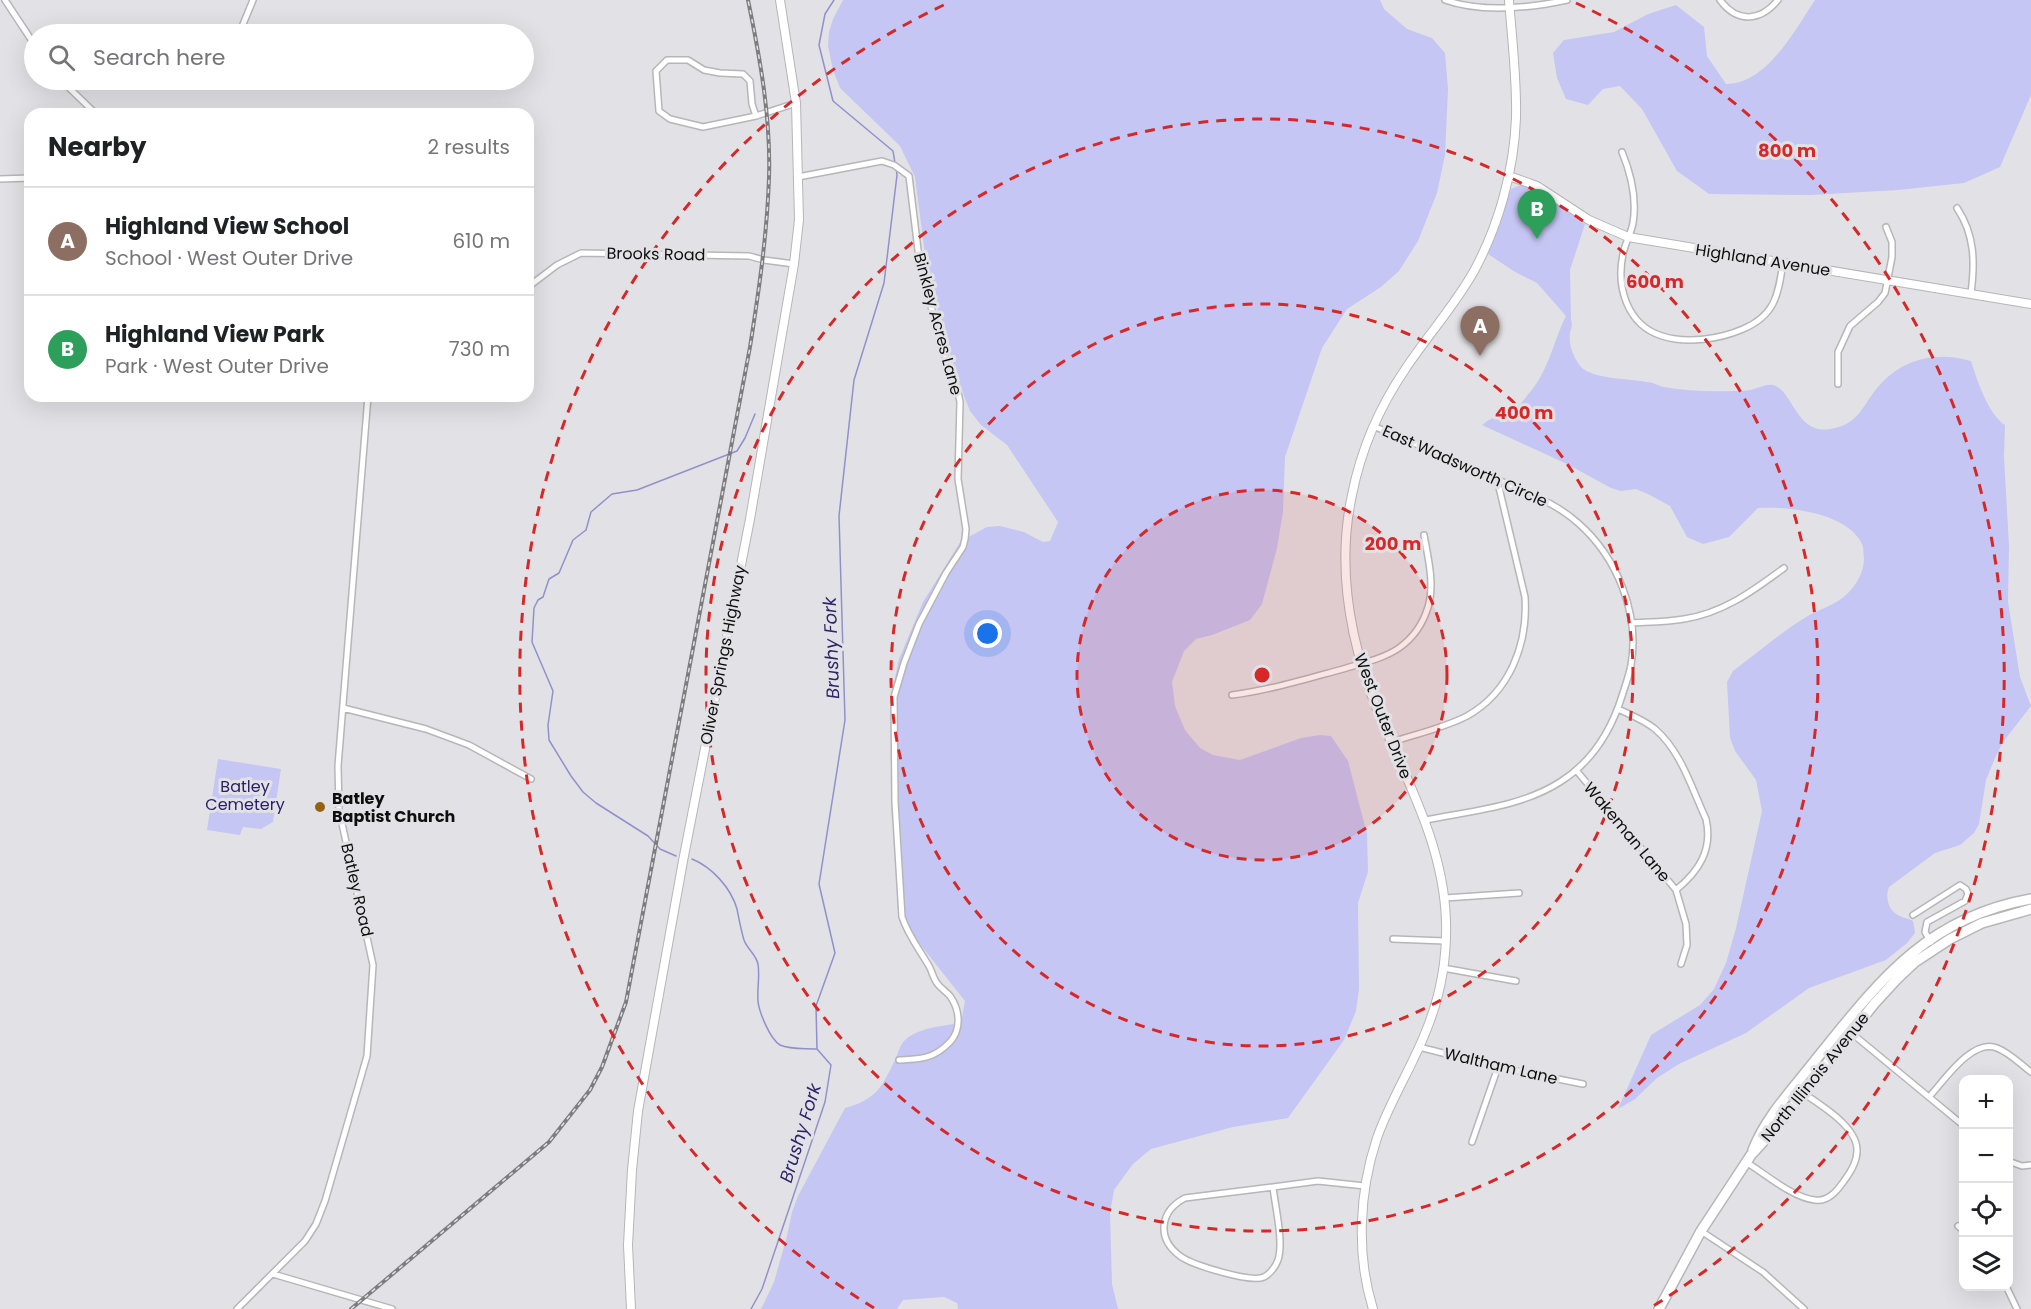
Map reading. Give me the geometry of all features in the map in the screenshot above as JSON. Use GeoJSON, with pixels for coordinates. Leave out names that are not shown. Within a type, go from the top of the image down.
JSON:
{"type":"FeatureCollection","features":[{"type":"Feature","properties":{"kind":"highway"},"geometry":{"type":"LineString","coordinates":[[1932,944],[1963,921],[1983,912],[2031,899]]}},
{"type":"Feature","properties":{"kind":"highway","name":"North Illinois Avenue"},"geometry":{"type":"LineString","coordinates":[[1659,1309],[1701,1231],[1748,1158],[1774,1130],[1798,1090],[1847,1029],[1932,944],[1982,923],[2031,909]]}},
{"type":"Feature","properties":{"kind":"street"},"geometry":{"type":"LineString","coordinates":[[5,0],[24,29]]}},
{"type":"Feature","properties":{"kind":"street"},"geometry":{"type":"LineString","coordinates":[[243,24],[253,0]]}},
{"type":"Feature","properties":{"kind":"street","name":"Oliver Springs Highway"},"geometry":{"type":"LineString","coordinates":[[630,1309],[628,1245],[638,1111],[683,861],[763,446],[794,264],[799,220],[796,103],[780,0]]}},
{"type":"Feature","properties":{"kind":"street"},"geometry":{"type":"LineString","coordinates":[[1445,0],[1466,7],[1509,3],[1516,8],[1567,0]]}},
{"type":"Feature","properties":{"kind":"street"},"geometry":{"type":"LineString","coordinates":[[1720,0],[1728,11],[1749,17],[1770,9],[1778,0]]}},
{"type":"Feature","properties":{"kind":"street","name":"West Outer Drive"},"geometry":{"type":"LineString","coordinates":[[1373,1309],[1365,1273],[1362,1243],[1365,1186],[1380,1131],[1419,1047],[1434,1008],[1443,968],[1444,898],[1438,861],[1426,820],[1360,664],[1348,606],[1345,546],[1354,486],[1366,443],[1395,386],[1458,296],[1476,266],[1491,234],[1509,176],[1516,120],[1509,3]]}},
{"type":"Feature","properties":{"kind":"street"},"geometry":{"type":"LineString","coordinates":[[756,116],[752,104],[750,81],[743,74],[704,70],[688,60],[667,60],[656,71],[659,111],[670,119],[703,128],[756,116],[796,103]]}},
{"type":"Feature","properties":{"kind":"street"},"geometry":{"type":"LineString","coordinates":[[72,90],[90,108]]}},
{"type":"Feature","properties":{"kind":"street"},"geometry":{"type":"LineString","coordinates":[[1622,152],[1633,186],[1633,222],[1622,256],[1621,276],[1626,301],[1632,315],[1641,325],[1669,339],[1681,340],[1718,336],[1755,324],[1766,315],[1776,300],[1783,263]]}},
{"type":"Feature","properties":{"kind":"street","name":"Binkley Acres Lane"},"geometry":{"type":"LineString","coordinates":[[798,177],[882,161],[909,176],[920,262],[960,402],[958,479],[966,529],[963,547],[946,573],[919,624],[894,698],[895,802],[902,917],[907,931],[937,983],[951,997],[958,1016],[959,1029],[953,1039],[937,1055],[899,1060]]}},
{"type":"Feature","properties":{"kind":"street","name":"Highland Avenue"},"geometry":{"type":"LineString","coordinates":[[1509,176],[1537,186],[1589,220],[1628,237],[2031,304]]}},
{"type":"Feature","properties":{"kind":"street"},"geometry":{"type":"LineString","coordinates":[[0,179],[24,178]]}},
{"type":"Feature","properties":{"kind":"street"},"geometry":{"type":"LineString","coordinates":[[1957,208],[1969,231],[1973,246],[1975,270],[1971,293]]}},
{"type":"Feature","properties":{"kind":"street"},"geometry":{"type":"LineString","coordinates":[[1838,384],[1838,352],[1850,326],[1885,293],[1892,249],[1886,226]]}},
{"type":"Feature","properties":{"kind":"street","name":"Brooks Road"},"geometry":{"type":"LineString","coordinates":[[534,282],[557,265],[581,253],[749,256],[794,264]]}},
{"type":"Feature","properties":{"kind":"street","name":"Batley Road"},"geometry":{"type":"LineString","coordinates":[[237,1309],[305,1241],[316,1224],[325,1201],[367,1056],[374,965],[339,810],[338,766],[368,402]]}},
{"type":"Feature","properties":{"kind":"street","name":"East Wadsworth Circle"},"geometry":{"type":"LineString","coordinates":[[1374,426],[1533,495],[1564,512],[1593,538],[1615,569],[1632,623],[1631,665],[1618,709],[1602,742],[1576,771],[1553,786],[1525,799],[1426,820]]}},
{"type":"Feature","properties":{"kind":"street"},"geometry":{"type":"LineString","coordinates":[[1392,742],[1446,725],[1477,709],[1504,682],[1518,655],[1526,616],[1524,597],[1497,479]]}},
{"type":"Feature","properties":{"kind":"street"},"geometry":{"type":"LineString","coordinates":[[1232,695],[1296,682],[1360,664],[1398,649],[1412,636],[1425,617],[1429,606],[1431,574],[1424,535]]}},
{"type":"Feature","properties":{"kind":"street"},"geometry":{"type":"LineString","coordinates":[[1632,623],[1683,619],[1716,611],[1739,600],[1784,568]]}},
{"type":"Feature","properties":{"kind":"street"},"geometry":{"type":"LineString","coordinates":[[343,708],[426,729],[469,745],[531,779]]}},
{"type":"Feature","properties":{"kind":"street"},"geometry":{"type":"LineString","coordinates":[[1618,709],[1647,723],[1669,745],[1679,759],[1706,819],[1708,830],[1706,855],[1699,867],[1676,890]]}},
{"type":"Feature","properties":{"kind":"street","name":"Wakeman Lane"},"geometry":{"type":"LineString","coordinates":[[1576,771],[1676,890],[1686,924],[1687,945],[1681,964]]}},
{"type":"Feature","properties":{"kind":"street"},"geometry":{"type":"LineString","coordinates":[[1913,915],[1960,885],[1966,889],[1968,894],[1965,901],[1928,922],[1925,932],[1932,944]]}},
{"type":"Feature","properties":{"kind":"street"},"geometry":{"type":"LineString","coordinates":[[1444,898],[1518,893]]}},
{"type":"Feature","properties":{"kind":"street"},"geometry":{"type":"LineString","coordinates":[[1393,939],[1445,941]]}},
{"type":"Feature","properties":{"kind":"street"},"geometry":{"type":"LineString","coordinates":[[1443,968],[1516,981]]}},
{"type":"Feature","properties":{"kind":"street"},"geometry":{"type":"LineString","coordinates":[[1847,1029],[1959,1122]]}},
{"type":"Feature","properties":{"kind":"street","name":"Waltham Lane"},"geometry":{"type":"LineString","coordinates":[[1419,1047],[1498,1067],[1583,1084]]}},
{"type":"Feature","properties":{"kind":"street"},"geometry":{"type":"LineString","coordinates":[[1929,1097],[1969,1054],[1982,1047],[1995,1047],[2031,1072]]}},
{"type":"Feature","properties":{"kind":"street"},"geometry":{"type":"LineString","coordinates":[[1472,1142],[1498,1067]]}},
{"type":"Feature","properties":{"kind":"street"},"geometry":{"type":"LineString","coordinates":[[1748,1158],[1796,1194],[1816,1201],[1828,1198],[1842,1184],[1857,1156],[1856,1143],[1851,1131],[1798,1090]]}},
{"type":"Feature","properties":{"kind":"street"},"geometry":{"type":"LineString","coordinates":[[2013,1163],[2031,1166]]}},
{"type":"Feature","properties":{"kind":"street"},"geometry":{"type":"LineString","coordinates":[[1273,1187],[1279,1258],[1275,1267],[1264,1277],[1252,1279],[1209,1268],[1186,1260],[1172,1249],[1164,1231],[1164,1222],[1174,1204],[1185,1198],[1318,1181],[1365,1186]]}},
{"type":"Feature","properties":{"kind":"street"},"geometry":{"type":"LineString","coordinates":[[1701,1231],[1763,1272],[1804,1309]]}},
{"type":"Feature","properties":{"kind":"street"},"geometry":{"type":"LineString","coordinates":[[273,1274],[392,1309]]}},
{"type":"Feature","properties":{"kind":"street"},"geometry":{"type":"LineString","coordinates":[[2008,1291],[2017,1309]]}},
{"type":"Feature","properties":{"kind":"green space"},"geometry":{"type":"Polygon","coordinates":[[[843,0],[1380,0],[1384,9],[1407,29],[1432,38],[1445,53],[1448,89],[1445,155],[1437,193],[1418,241],[1399,271],[1381,287],[1347,309],[1322,348],[1285,457],[1283,512],[1277,548],[1262,604],[1250,620],[1196,639],[1184,651],[1172,682],[1175,706],[1185,730],[1200,748],[1213,755],[1240,760],[1301,738],[1320,735],[1331,736],[1348,761],[1367,834],[1368,872],[1358,903],[1359,989],[1356,1011],[1344,1040],[1288,1118],[1233,1127],[1151,1149],[1133,1164],[1114,1190],[1110,1213],[1112,1284],[1118,1309],[958,1309],[957,1303],[944,1297],[903,1300],[897,1309],[761,1309],[774,1282],[798,1196],[845,1108],[865,1100],[878,1090],[901,1045],[910,1036],[931,1028],[961,1023],[965,1001],[908,929],[900,899],[891,762],[892,693],[899,659],[923,602],[961,541],[987,527],[1000,526],[1024,532],[1043,542],[1050,541],[1058,522],[1007,445],[981,425],[970,411],[944,336],[926,262],[915,177],[900,146],[840,88],[833,70],[828,46],[829,32],[843,0]]]}},
{"type":"Feature","properties":{"kind":"green space"},"geometry":{"type":"Polygon","coordinates":[[[1815,0],[2031,0],[2031,95],[2000,167],[1964,183],[1898,190],[1811,195],[1709,194],[1677,171],[1642,109],[1620,86],[1603,89],[1588,105],[1566,99],[1557,78],[1553,53],[1564,40],[1614,32],[1648,14],[1676,5],[1704,27],[1707,56],[1726,84],[1741,82],[1767,65],[1778,53],[1815,0]]]}},
{"type":"Feature","properties":{"kind":"green space"},"geometry":{"type":"Polygon","coordinates":[[[1521,185],[1536,189],[1585,224],[1570,270],[1572,325],[1570,337],[1574,356],[1586,371],[1602,376],[1690,390],[1744,391],[1773,385],[1786,395],[1804,421],[1822,430],[1849,423],[1883,381],[1905,365],[1930,358],[1957,358],[1971,361],[1988,405],[2005,425],[2004,457],[2009,546],[2008,602],[2020,677],[2031,706],[2003,742],[1995,758],[1986,780],[1979,824],[1974,833],[1960,845],[1935,853],[1889,887],[1887,899],[1890,907],[1895,913],[1913,921],[1915,933],[1907,943],[1886,960],[1809,988],[1746,1033],[1679,1064],[1657,1078],[1635,1099],[1618,1109],[1651,1035],[1700,1005],[1714,989],[1726,963],[1736,928],[1762,811],[1756,780],[1735,751],[1730,738],[1727,682],[1733,671],[1785,631],[1847,594],[1857,582],[1864,558],[1862,544],[1855,533],[1844,525],[1831,518],[1785,508],[1758,508],[1729,537],[1703,544],[1687,537],[1670,506],[1648,494],[1636,489],[1621,491],[1611,488],[1567,464],[1482,425],[1519,405],[1531,391],[1547,364],[1566,316],[1537,283],[1488,254],[1511,189],[1521,185]]]}},
{"type":"Feature","properties":{"kind":"green space","name":"Batley Cemetery"},"geometry":{"type":"Polygon","coordinates":[[[218,759],[281,769],[273,822],[261,829],[243,827],[240,835],[207,830],[218,759]]]}},
{"type":"Feature","properties":{"kind":"waterway","name":"Brushy Fork"},"geometry":{"type":"LineString","coordinates":[[834,0],[825,14],[819,45],[833,101],[893,151],[895,163]]}},
{"type":"Feature","properties":{"kind":"waterway","name":"Brushy Fork"},"geometry":{"type":"LineString","coordinates":[[751,1309],[762,1289],[825,1102],[831,1065],[817,1049],[816,1006],[835,953],[819,884],[845,720],[839,516],[854,380],[884,283],[896,168]]}},
{"type":"Feature","properties":{"kind":"waterway"},"geometry":{"type":"LineString","coordinates":[[676,856],[660,849],[648,836],[596,803],[583,792],[549,740],[548,725],[553,691],[532,642],[534,608],[538,600],[543,597],[549,579],[559,573],[573,540],[586,530],[591,512],[612,494],[637,490],[737,451],[755,414]]}},
{"type":"Feature","properties":{"kind":"waterway"},"geometry":{"type":"LineString","coordinates":[[692,859],[707,867],[725,886],[734,901],[744,940],[758,964],[759,1006],[772,1037],[784,1047],[817,1049]]}},
{"type":"Feature","properties":{"kind":"railway"},"geometry":{"type":"LineString","coordinates":[[351,1309],[549,1142],[590,1090],[602,1067],[626,1002],[750,347],[762,263],[769,178],[768,133],[760,66],[748,0]]}},
{"type":"Feature","properties":{"kind":"place","name":"Highland View Park"},"geometry":{"type":"Point","coordinates":[1537,239]}},
{"type":"Feature","properties":{"kind":"place","name":"Highland View School"},"geometry":{"type":"Point","coordinates":[1480,356]}},
{"type":"Feature","properties":{"kind":"place","name":"Batley Baptist Church"},"geometry":{"type":"Point","coordinates":[320,807]}}]}
